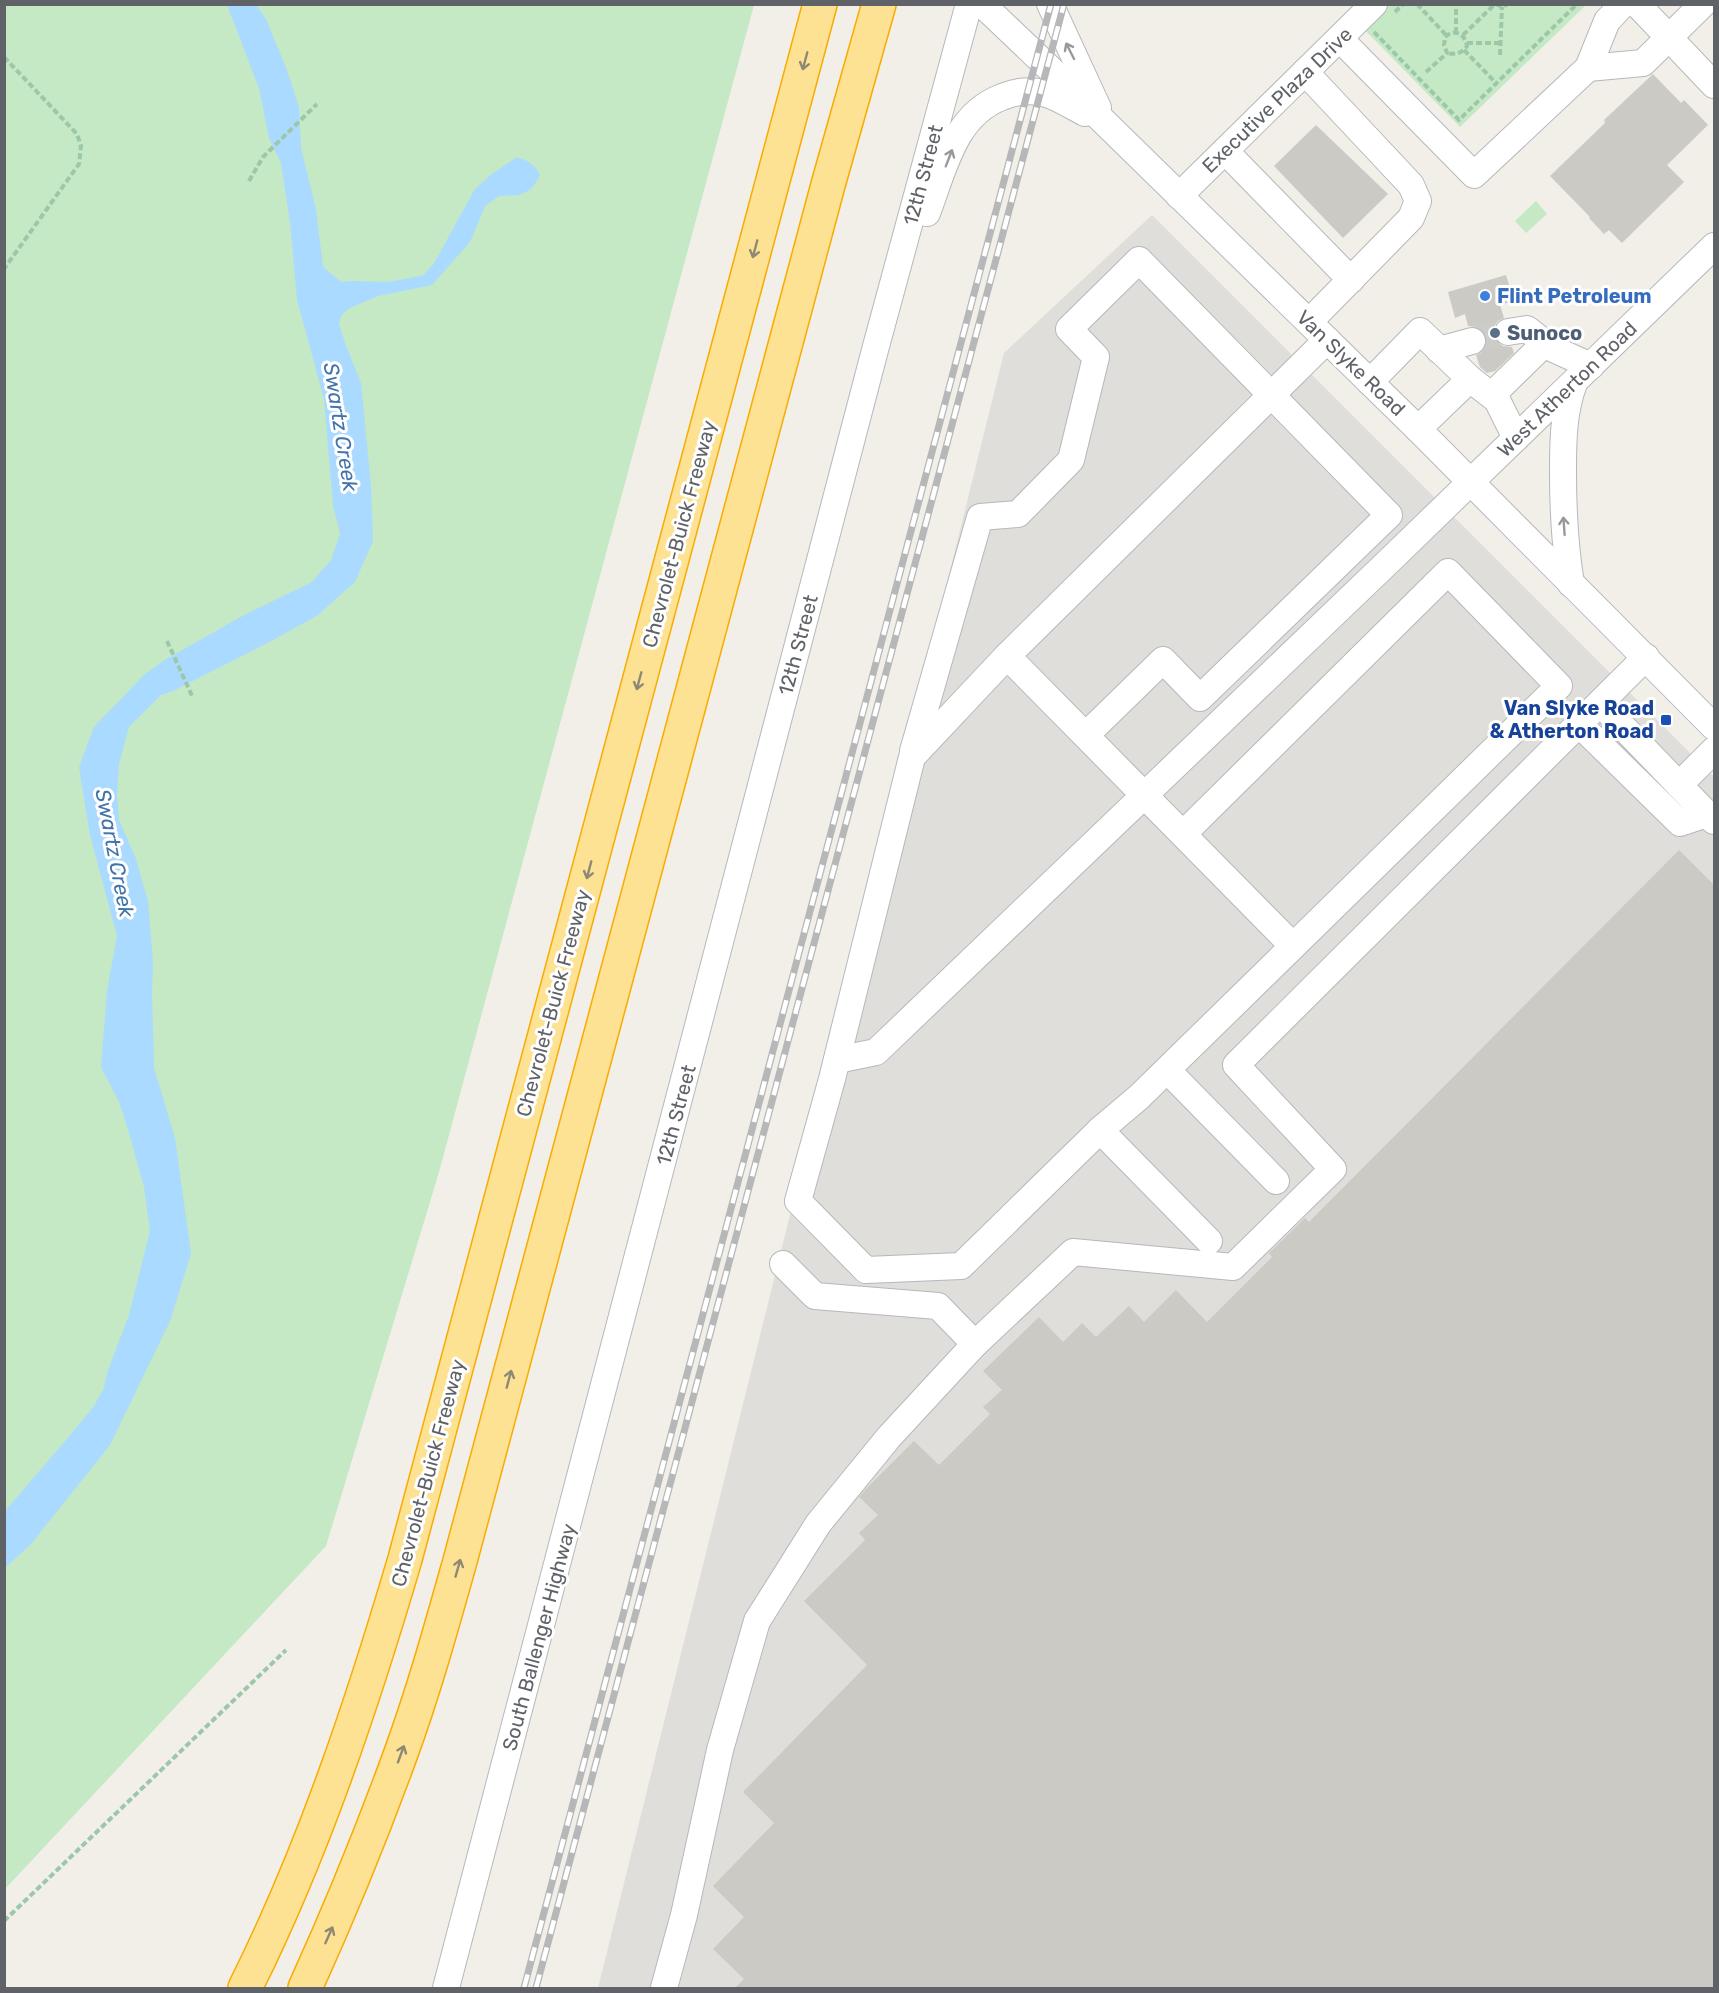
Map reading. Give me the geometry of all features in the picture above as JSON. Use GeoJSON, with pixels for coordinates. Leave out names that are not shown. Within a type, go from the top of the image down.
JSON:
{"type":"FeatureCollection","features":[{"type":"Feature","properties":{"kind":"highway","name":"Chevrolet-Buick Freeway"},"geometry":{"type":"LineString","coordinates":[[245,1989],[261,1957],[346,1746],[405,1559],[820,4]]}},
{"type":"Feature","properties":{"kind":"highway"},"geometry":{"type":"LineString","coordinates":[[305,1989],[337,1917],[402,1752],[424,1686],[460,1561],[825,196],[879,4]]}},
{"type":"Feature","properties":{"kind":"street","name":"12th Street"},"geometry":{"type":"LineString","coordinates":[[631,1286],[875,350],[969,4]]}},
{"type":"Feature","properties":{"kind":"street","name":"Van Slyke Road"},"geometry":{"type":"LineString","coordinates":[[982,4],[1418,429],[1714,727]]}},
{"type":"Feature","properties":{"kind":"street"},"geometry":{"type":"LineString","coordinates":[[1050,4],[1105,122]]}},
{"type":"Feature","properties":{"kind":"street"},"geometry":{"type":"LineString","coordinates":[[1340,39],[1474,175],[1588,68],[1607,21],[1623,4]]}},
{"type":"Feature","properties":{"kind":"street"},"geometry":{"type":"LineString","coordinates":[[1637,4],[1714,85]]}},
{"type":"Feature","properties":{"kind":"street"},"geometry":{"type":"LineString","coordinates":[[1588,68],[1643,63],[1703,4],[1714,16]]}},
{"type":"Feature","properties":{"kind":"street","name":"Executive Plaza Drive"},"geometry":{"type":"LineString","coordinates":[[1179,196],[1340,39],[1376,17]]}},
{"type":"Feature","properties":{"kind":"street"},"geometry":{"type":"LineString","coordinates":[[1305,72],[1411,185],[1418,201],[1411,218],[1309,322]]}},
{"type":"Feature","properties":{"kind":"street"},"geometry":{"type":"LineString","coordinates":[[875,350],[956,139],[969,118],[987,103],[1010,94],[1028,91],[1042,92],[1105,122]]}},
{"type":"Feature","properties":{"kind":"street"},"geometry":{"type":"LineString","coordinates":[[1225,151],[1351,280]]}},
{"type":"Feature","properties":{"kind":"street","name":"West Atherton Road"},"geometry":{"type":"LineString","coordinates":[[837,1060],[876,1052],[1714,246]]}},
{"type":"Feature","properties":{"kind":"street"},"geometry":{"type":"LineString","coordinates":[[1086,735],[1162,660],[1200,698],[1389,515],[1139,260],[1069,329],[1096,357],[1071,460],[1018,514],[980,517],[912,758],[837,1060],[798,1201],[866,1270],[961,1266],[1100,1130],[1167,1070],[1559,686],[1448,572],[1183,834]]}},
{"type":"Feature","properties":{"kind":"street"},"geometry":{"type":"LineString","coordinates":[[1508,332],[1527,329],[1582,374],[1568,398],[1563,429],[1563,516],[1571,584]]}},
{"type":"Feature","properties":{"kind":"street"},"geometry":{"type":"LineString","coordinates":[[1370,382],[1420,331],[1470,379],[1497,400],[1516,438]]}},
{"type":"Feature","properties":{"kind":"street"},"geometry":{"type":"LineString","coordinates":[[912,758],[930,735],[1007,656],[1327,340]]}},
{"type":"Feature","properties":{"kind":"street"},"geometry":{"type":"LineString","coordinates":[[1439,350],[1472,341]]}},
{"type":"Feature","properties":{"kind":"street"},"geometry":{"type":"LineString","coordinates":[[1492,395],[1545,343]]}},
{"type":"Feature","properties":{"kind":"street"},"geometry":{"type":"LineString","coordinates":[[1418,429],[1470,379]]}},
{"type":"Feature","properties":{"kind":"street"},"geometry":{"type":"LineString","coordinates":[[1007,656],[1293,946]]}},
{"type":"Feature","properties":{"kind":"street"},"geometry":{"type":"LineString","coordinates":[[664,1989],[684,1915],[720,1750],[757,1621],[818,1524],[890,1437],[975,1344],[1073,1252],[1233,1267],[1333,1169],[1236,1065],[1646,657]]}},
{"type":"Feature","properties":{"kind":"street"},"geometry":{"type":"LineString","coordinates":[[1600,703],[1711,818]]}},
{"type":"Feature","properties":{"kind":"street"},"geometry":{"type":"LineString","coordinates":[[1579,724],[1680,823],[1711,818]]}},
{"type":"Feature","properties":{"kind":"street"},"geometry":{"type":"LineString","coordinates":[[1679,785],[1714,750]]}},
{"type":"Feature","properties":{"kind":"street"},"geometry":{"type":"LineString","coordinates":[[1167,1070],[1276,1180]]}},
{"type":"Feature","properties":{"kind":"street"},"geometry":{"type":"LineString","coordinates":[[1100,1130],[1209,1241]]}},
{"type":"Feature","properties":{"kind":"street"},"geometry":{"type":"LineString","coordinates":[[783,1264],[815,1296],[938,1306],[975,1344]]}},
{"type":"Feature","properties":{"kind":"street","name":"South Ballenger Highway"},"geometry":{"type":"LineString","coordinates":[[446,1989],[631,1286]]}},
{"type":"Feature","properties":{"kind":"path"},"geometry":{"type":"LineString","coordinates":[[1417,4],[1447,36]]}},
{"type":"Feature","properties":{"kind":"path"},"geometry":{"type":"LineString","coordinates":[[1456,4],[1456,33]]}},
{"type":"Feature","properties":{"kind":"path"},"geometry":{"type":"LineString","coordinates":[[1463,35],[1495,4],[1502,7],[1508,4]]}},
{"type":"Feature","properties":{"kind":"path"},"geometry":{"type":"LineString","coordinates":[[1376,17],[1374,32],[1459,120],[1577,4]]}},
{"type":"Feature","properties":{"kind":"path"},"geometry":{"type":"LineString","coordinates":[[1500,55],[1502,7]]}},
{"type":"Feature","properties":{"kind":"path"},"geometry":{"type":"LineString","coordinates":[[1426,72],[1447,53],[1456,53],[1467,46],[1463,35],[1456,33],[1447,36]]}},
{"type":"Feature","properties":{"kind":"path"},"geometry":{"type":"LineString","coordinates":[[1447,36],[1444,45],[1447,53]]}},
{"type":"Feature","properties":{"kind":"path"},"geometry":{"type":"LineString","coordinates":[[1467,43],[1500,43]]}},
{"type":"Feature","properties":{"kind":"path"},"geometry":{"type":"LineString","coordinates":[[1464,50],[1496,83]]}},
{"type":"Feature","properties":{"kind":"path"},"geometry":{"type":"LineString","coordinates":[[4,57],[65,120],[77,134],[81,146],[79,164],[4,269]]}},
{"type":"Feature","properties":{"kind":"path"},"geometry":{"type":"LineString","coordinates":[[249,181],[262,157],[317,104]]}},
{"type":"Feature","properties":{"kind":"path"},"geometry":{"type":"LineString","coordinates":[[167,641],[193,698]]}},
{"type":"Feature","properties":{"kind":"path"},"geometry":{"type":"LineString","coordinates":[[4,1921],[286,1650]]}},
{"type":"Feature","properties":{"kind":"shaded area"},"geometry":{"type":"Polygon","coordinates":[[[1152,215],[1714,777],[1714,1988],[598,1988],[1004,353],[1152,215]]]}},
{"type":"Feature","properties":{"kind":"green space"},"geometry":{"type":"Polygon","coordinates":[[[5,5],[754,5],[439,1172],[326,1546],[5,1889],[5,5]]]}},
{"type":"Feature","properties":{"kind":"green space"},"geometry":{"type":"Polygon","coordinates":[[[1388,5],[1586,5],[1460,127],[1363,28],[1388,5]]]}},
{"type":"Feature","properties":{"kind":"green space"},"geometry":{"type":"Polygon","coordinates":[[[1536,201],[1547,214],[1526,233],[1515,221],[1536,201]]]}},
{"type":"Feature","properties":{"kind":"water","name":"Swartz Creek"},"geometry":{"type":"Polygon","coordinates":[[[227,5],[256,5],[266,19],[287,70],[299,107],[301,148],[316,209],[323,267],[341,282],[387,282],[422,276],[433,265],[475,189],[492,174],[517,157],[531,163],[540,175],[533,187],[526,192],[499,196],[485,206],[470,242],[432,285],[378,296],[348,309],[341,316],[339,324],[361,383],[371,486],[373,541],[355,582],[318,615],[173,691],[161,695],[129,727],[119,764],[117,794],[119,820],[136,859],[148,902],[153,962],[154,1068],[175,1138],[191,1254],[170,1321],[110,1445],[31,1544],[5,1568],[5,1511],[94,1406],[104,1388],[107,1373],[129,1315],[150,1231],[144,1187],[127,1126],[119,1102],[101,1067],[107,991],[117,936],[90,835],[79,767],[94,727],[144,675],[163,661],[244,615],[312,582],[331,560],[340,534],[333,505],[324,399],[297,300],[290,223],[281,163],[269,138],[259,88],[227,5]]]}},
{"type":"Feature","properties":{"kind":"building"},"geometry":{"type":"Polygon","coordinates":[[[1653,74],[1681,103],[1684,100],[1708,125],[1667,165],[1684,182],[1622,243],[1609,230],[1604,234],[1550,176],[1653,74]]]}},
{"type":"Feature","properties":{"kind":"building"},"geometry":{"type":"Polygon","coordinates":[[[1316,125],[1388,194],[1343,238],[1274,166],[1316,125]]]}},
{"type":"Feature","properties":{"kind":"building"},"geometry":{"type":"Polygon","coordinates":[[[1506,275],[1514,301],[1500,305],[1504,318],[1494,326],[1493,334],[1497,342],[1503,346],[1512,347],[1514,353],[1495,371],[1487,373],[1480,367],[1476,355],[1482,352],[1486,345],[1486,337],[1482,330],[1468,326],[1465,314],[1455,318],[1448,292],[1506,275]]]}},
{"type":"Feature","properties":{"kind":"building"},"geometry":{"type":"Polygon","coordinates":[[[1679,850],[1714,885],[1714,1989],[734,1989],[744,1979],[713,1949],[744,1917],[713,1886],[774,1823],[743,1792],[867,1665],[804,1601],[865,1540],[859,1533],[878,1515],[859,1497],[914,1441],[939,1465],[990,1414],[983,1407],[1002,1390],[983,1371],[1039,1317],[1063,1342],[1082,1323],[1096,1337],[1129,1306],[1144,1322],[1176,1290],[1207,1322],[1272,1257],[1269,1253],[1305,1218],[1309,1222],[1679,850]]]}},
{"type":"Feature","properties":{"kind":"tunnel"},"geometry":{"type":"LineString","coordinates":[[1472,341],[1508,332]]}},
{"type":"Feature","properties":{"kind":"railway"},"geometry":{"type":"LineString","coordinates":[[524,1988],[1051,4]]}},
{"type":"Feature","properties":{"kind":"railway"},"geometry":{"type":"LineString","coordinates":[[536,1988],[1064,4]]}},
{"type":"Feature","properties":{"kind":"place","name":"Flint Petroleum"},"geometry":{"type":"Point","coordinates":[1485,296]}},
{"type":"Feature","properties":{"kind":"place","name":"Sunoco"},"geometry":{"type":"Point","coordinates":[1495,333]}},
{"type":"Feature","properties":{"kind":"place","name":"Van Slyke Road & Atherton Road"},"geometry":{"type":"Point","coordinates":[1666,720]}}]}
